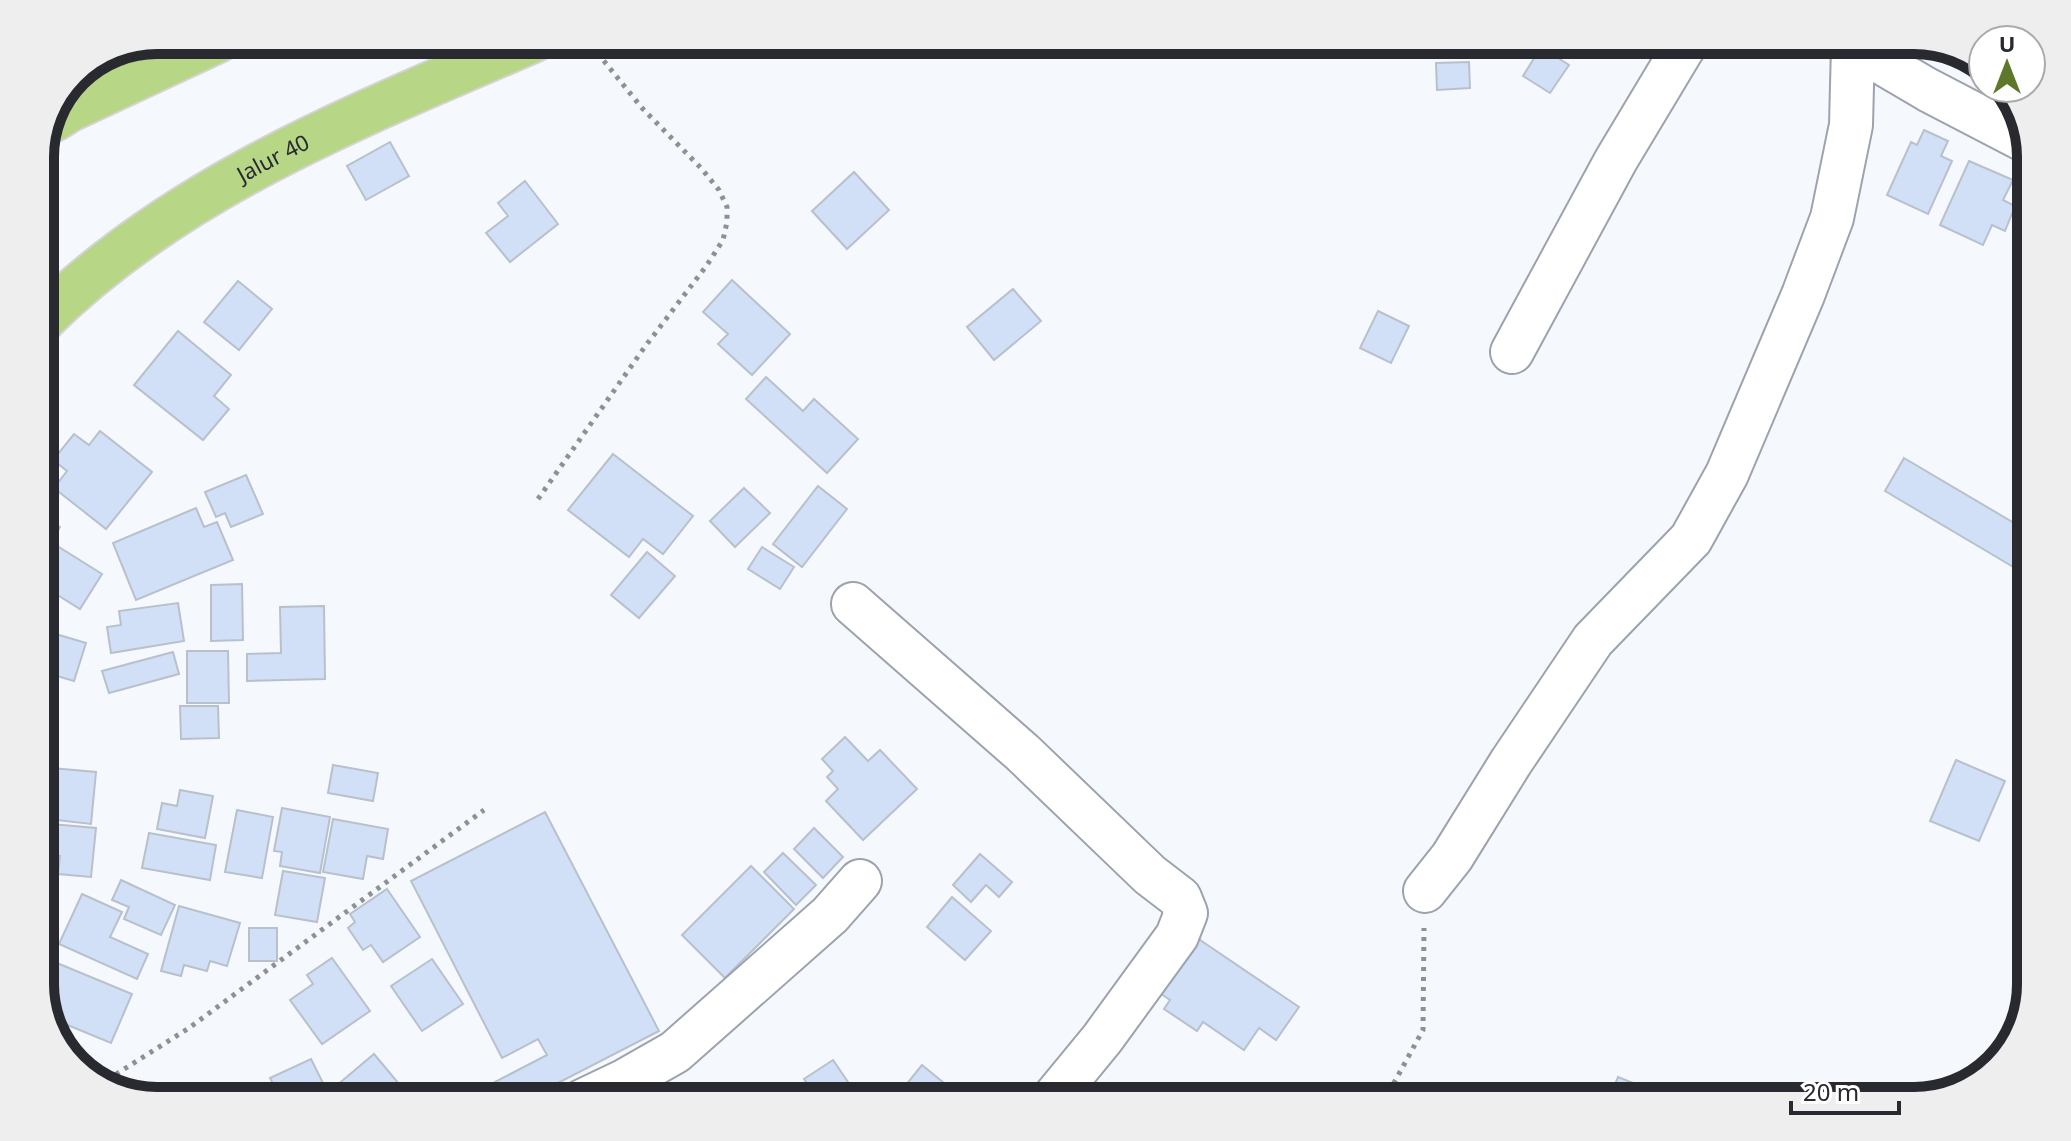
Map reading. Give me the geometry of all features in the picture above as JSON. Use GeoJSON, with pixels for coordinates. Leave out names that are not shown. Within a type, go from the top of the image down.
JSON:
{"type":"FeatureCollection","features":[{"type":"Feature","properties":{"kind":"highway"},"geometry":{"type":"LineString","coordinates":[[65,112],[188,54]]}},
{"type":"Feature","properties":{"kind":"highway","name":"Jalur 40"},"geometry":{"type":"LineString","coordinates":[[54,309],[97,272],[207,194],[332,128],[501,54]]}},
{"type":"Feature","properties":{"kind":"street"},"geometry":{"type":"LineString","coordinates":[[1512,352],[1616,160],[1680,54]]}},
{"type":"Feature","properties":{"kind":"street"},"geometry":{"type":"LineString","coordinates":[[1425,891],[1452,857],[1593,640],[1691,539],[1727,474],[1832,218],[1851,125],[1854,54]]}},
{"type":"Feature","properties":{"kind":"street"},"geometry":{"type":"LineString","coordinates":[[1871,54],[1928,90],[2015,135]]}},
{"type":"Feature","properties":{"kind":"street"},"geometry":{"type":"LineString","coordinates":[[853,604],[1023,753],[1150,875],[1180,898],[1186,913],[1177,936],[1102,1039],[1063,1087]]}},
{"type":"Feature","properties":{"kind":"street"},"geometry":{"type":"LineString","coordinates":[[611,1087],[675,1052],[830,915],[860,881]]}},
{"type":"Feature","properties":{"kind":"path"},"geometry":{"type":"LineString","coordinates":[[538,499],[644,348],[707,265],[723,240],[727,222],[727,207],[719,190],[642,108],[598,54]]}},
{"type":"Feature","properties":{"kind":"path"},"geometry":{"type":"LineString","coordinates":[[113,1076],[189,1028],[484,810]]}},
{"type":"Feature","properties":{"kind":"path"},"geometry":{"type":"LineString","coordinates":[[1392,1087],[1423,1030],[1425,891]]}},
{"type":"Feature","properties":{"kind":"building"},"geometry":{"type":"Polygon","coordinates":[[[1537,54],[1552,54],[1569,65],[1550,93],[1523,76],[1537,54]]]}},
{"type":"Feature","properties":{"kind":"building"},"geometry":{"type":"Polygon","coordinates":[[[1469,62],[1470,88],[1437,90],[1436,63],[1469,62]]]}},
{"type":"Feature","properties":{"kind":"building"},"geometry":{"type":"Polygon","coordinates":[[[1924,130],[1948,141],[1941,156],[1952,161],[1928,214],[1887,195],[1911,142],[1917,145],[1924,130]]]}},
{"type":"Feature","properties":{"kind":"building"},"geometry":{"type":"Polygon","coordinates":[[[390,142],[409,176],[366,200],[347,166],[390,142]]]}},
{"type":"Feature","properties":{"kind":"building"},"geometry":{"type":"Polygon","coordinates":[[[1969,161],[2013,180],[2003,200],[2015,206],[2005,231],[1992,225],[1983,245],[1940,225],[1969,161]]]}},
{"type":"Feature","properties":{"kind":"building"},"geometry":{"type":"Polygon","coordinates":[[[854,172],[889,210],[847,249],[812,211],[854,172]]]}},
{"type":"Feature","properties":{"kind":"building"},"geometry":{"type":"Polygon","coordinates":[[[525,181],[558,224],[510,262],[486,233],[508,216],[498,203],[525,181]]]}},
{"type":"Feature","properties":{"kind":"building"},"geometry":{"type":"Polygon","coordinates":[[[732,280],[790,334],[752,375],[718,344],[728,334],[703,312],[732,280]]]}},
{"type":"Feature","properties":{"kind":"building"},"geometry":{"type":"Polygon","coordinates":[[[238,281],[272,309],[239,350],[204,322],[238,281]]]}},
{"type":"Feature","properties":{"kind":"building"},"geometry":{"type":"Polygon","coordinates":[[[1013,289],[1041,321],[994,360],[967,327],[1013,289]]]}},
{"type":"Feature","properties":{"kind":"building"},"geometry":{"type":"Polygon","coordinates":[[[1378,311],[1409,326],[1391,363],[1360,348],[1378,311]]]}},
{"type":"Feature","properties":{"kind":"building"},"geometry":{"type":"Polygon","coordinates":[[[178,331],[231,375],[214,396],[229,409],[203,440],[134,385],[178,331]]]}},
{"type":"Feature","properties":{"kind":"building"},"geometry":{"type":"Polygon","coordinates":[[[766,377],[803,411],[814,399],[858,439],[827,473],[746,399],[766,377]]]}},
{"type":"Feature","properties":{"kind":"building"},"geometry":{"type":"Polygon","coordinates":[[[100,431],[152,472],[106,529],[54,488],[67,471],[54,459],[74,434],[89,445],[100,431]]]}},
{"type":"Feature","properties":{"kind":"building"},"geometry":{"type":"Polygon","coordinates":[[[613,454],[693,516],[663,554],[643,539],[629,557],[568,510],[613,454]]]}},
{"type":"Feature","properties":{"kind":"building"},"geometry":{"type":"Polygon","coordinates":[[[1904,458],[2017,525],[2017,565],[2015,568],[1885,491],[1904,458]]]}},
{"type":"Feature","properties":{"kind":"building"},"geometry":{"type":"Polygon","coordinates":[[[246,475],[263,514],[231,527],[225,513],[216,517],[205,492],[246,475]]]}},
{"type":"Feature","properties":{"kind":"building"},"geometry":{"type":"Polygon","coordinates":[[[818,486],[847,509],[802,567],[773,544],[818,486]]]}},
{"type":"Feature","properties":{"kind":"building"},"geometry":{"type":"Polygon","coordinates":[[[744,488],[770,513],[735,547],[710,521],[744,488]]]}},
{"type":"Feature","properties":{"kind":"building"},"geometry":{"type":"Polygon","coordinates":[[[196,508],[204,527],[217,522],[233,560],[136,600],[113,543],[196,508]]]}},
{"type":"Feature","properties":{"kind":"building"},"geometry":{"type":"Polygon","coordinates":[[[54,523],[60,527],[54,537],[54,523]]]}},
{"type":"Feature","properties":{"kind":"building"},"geometry":{"type":"Polygon","coordinates":[[[54,544],[102,574],[80,609],[54,593],[54,544]]]}},
{"type":"Feature","properties":{"kind":"building"},"geometry":{"type":"Polygon","coordinates":[[[762,547],[794,567],[780,589],[748,569],[762,547]]]}},
{"type":"Feature","properties":{"kind":"building"},"geometry":{"type":"Polygon","coordinates":[[[647,552],[675,576],[639,618],[611,595],[647,552]]]}},
{"type":"Feature","properties":{"kind":"building"},"geometry":{"type":"Polygon","coordinates":[[[242,584],[243,640],[211,641],[211,585],[242,584]]]}},
{"type":"Feature","properties":{"kind":"building"},"geometry":{"type":"Polygon","coordinates":[[[178,603],[184,641],[111,653],[107,627],[121,625],[119,611],[178,603]]]}},
{"type":"Feature","properties":{"kind":"building"},"geometry":{"type":"Polygon","coordinates":[[[324,606],[325,679],[247,681],[247,654],[281,653],[280,607],[324,606]]]}},
{"type":"Feature","properties":{"kind":"building"},"geometry":{"type":"Polygon","coordinates":[[[54,633],[86,643],[74,681],[54,675],[54,633]]]}},
{"type":"Feature","properties":{"kind":"building"},"geometry":{"type":"Polygon","coordinates":[[[187,651],[228,651],[229,703],[187,703],[187,651]]]}},
{"type":"Feature","properties":{"kind":"building"},"geometry":{"type":"Polygon","coordinates":[[[173,652],[179,674],[109,693],[102,671],[173,652]]]}},
{"type":"Feature","properties":{"kind":"building"},"geometry":{"type":"Polygon","coordinates":[[[180,706],[218,706],[219,738],[181,739],[180,706]]]}},
{"type":"Feature","properties":{"kind":"building"},"geometry":{"type":"Polygon","coordinates":[[[845,737],[868,761],[880,750],[917,789],[863,840],[826,801],[838,789],[827,777],[833,771],[822,759],[845,737]]]}},
{"type":"Feature","properties":{"kind":"building"},"geometry":{"type":"Polygon","coordinates":[[[1956,760],[2005,781],[1979,841],[1930,821],[1956,760]]]}},
{"type":"Feature","properties":{"kind":"building"},"geometry":{"type":"Polygon","coordinates":[[[333,765],[378,773],[373,801],[328,793],[333,765]]]}},
{"type":"Feature","properties":{"kind":"building"},"geometry":{"type":"Polygon","coordinates":[[[54,768],[96,772],[91,824],[54,820],[54,768]]]}},
{"type":"Feature","properties":{"kind":"building"},"geometry":{"type":"Polygon","coordinates":[[[180,790],[213,796],[205,838],[157,829],[162,803],[177,806],[180,790]]]}},
{"type":"Feature","properties":{"kind":"building"},"geometry":{"type":"Polygon","coordinates":[[[282,808],[330,817],[320,873],[280,866],[282,852],[274,851],[282,808]]]}},
{"type":"Feature","properties":{"kind":"building"},"geometry":{"type":"Polygon","coordinates":[[[237,810],[273,817],[262,878],[225,872],[237,810]]]}},
{"type":"Feature","properties":{"kind":"building"},"geometry":{"type":"Polygon","coordinates":[[[545,812],[659,1031],[550,1087],[498,1087],[495,1082],[547,1055],[538,1039],[502,1058],[411,881],[545,812]]]}},
{"type":"Feature","properties":{"kind":"building"},"geometry":{"type":"Polygon","coordinates":[[[333,819],[388,829],[383,859],[367,856],[363,879],[323,872],[333,819]]]}},
{"type":"Feature","properties":{"kind":"building"},"geometry":{"type":"Polygon","coordinates":[[[54,824],[96,828],[91,877],[58,874],[60,856],[54,856],[54,824]]]}},
{"type":"Feature","properties":{"kind":"building"},"geometry":{"type":"Polygon","coordinates":[[[814,828],[843,857],[823,878],[794,849],[814,828]]]}},
{"type":"Feature","properties":{"kind":"building"},"geometry":{"type":"Polygon","coordinates":[[[149,833],[216,845],[210,880],[142,868],[149,833]]]}},
{"type":"Feature","properties":{"kind":"building"},"geometry":{"type":"Polygon","coordinates":[[[783,853],[816,885],[796,905],[764,872],[783,853]]]}},
{"type":"Feature","properties":{"kind":"building"},"geometry":{"type":"Polygon","coordinates":[[[980,854],[1012,882],[999,897],[986,885],[971,902],[953,885],[980,854]]]}},
{"type":"Feature","properties":{"kind":"building"},"geometry":{"type":"Polygon","coordinates":[[[751,866],[794,909],[725,978],[682,935],[751,866]]]}},
{"type":"Feature","properties":{"kind":"building"},"geometry":{"type":"Polygon","coordinates":[[[283,871],[325,878],[317,922],[275,915],[283,871]]]}},
{"type":"Feature","properties":{"kind":"building"},"geometry":{"type":"Polygon","coordinates":[[[121,880],[175,905],[161,935],[124,919],[129,907],[112,900],[121,880]]]}},
{"type":"Feature","properties":{"kind":"building"},"geometry":{"type":"Polygon","coordinates":[[[387,889],[420,937],[383,962],[371,945],[363,950],[348,928],[355,922],[350,914],[387,889]]]}},
{"type":"Feature","properties":{"kind":"building"},"geometry":{"type":"Polygon","coordinates":[[[82,894],[122,912],[110,937],[148,954],[137,979],[59,944],[82,894]]]}},
{"type":"Feature","properties":{"kind":"building"},"geometry":{"type":"Polygon","coordinates":[[[952,897],[991,931],[965,960],[927,927],[952,897]]]}},
{"type":"Feature","properties":{"kind":"building"},"geometry":{"type":"Polygon","coordinates":[[[179,906],[240,923],[227,966],[210,961],[207,971],[184,965],[181,976],[161,971],[179,906]]]}},
{"type":"Feature","properties":{"kind":"building"},"geometry":{"type":"Polygon","coordinates":[[[1178,925],[1299,1007],[1276,1040],[1259,1028],[1244,1050],[1203,1022],[1197,1031],[1164,1009],[1170,1000],[1148,985],[1178,925]]]}},
{"type":"Feature","properties":{"kind":"building"},"geometry":{"type":"Polygon","coordinates":[[[249,928],[277,928],[277,961],[249,961],[249,928]]]}},
{"type":"Feature","properties":{"kind":"building"},"geometry":{"type":"Polygon","coordinates":[[[332,958],[370,1011],[322,1044],[290,1000],[313,984],[307,975],[332,958]]]}},
{"type":"Feature","properties":{"kind":"building"},"geometry":{"type":"Polygon","coordinates":[[[432,959],[463,1004],[422,1031],[391,986],[432,959]]]}},
{"type":"Feature","properties":{"kind":"building"},"geometry":{"type":"Polygon","coordinates":[[[57,963],[132,994],[111,1043],[62,1023],[56,1004],[54,970],[57,963]]]}},
{"type":"Feature","properties":{"kind":"building"},"geometry":{"type":"Polygon","coordinates":[[[374,1054],[402,1087],[335,1087],[374,1054]]]}},
{"type":"Feature","properties":{"kind":"building"},"geometry":{"type":"Polygon","coordinates":[[[311,1059],[325,1087],[275,1087],[270,1078],[311,1059]]]}},
{"type":"Feature","properties":{"kind":"building"},"geometry":{"type":"Polygon","coordinates":[[[833,1060],[851,1087],[809,1087],[804,1079],[833,1060]]]}},
{"type":"Feature","properties":{"kind":"building"},"geometry":{"type":"Polygon","coordinates":[[[922,1065],[949,1087],[904,1087],[922,1065]]]}},
{"type":"Feature","properties":{"kind":"building"},"geometry":{"type":"Polygon","coordinates":[[[1618,1077],[1643,1087],[1614,1087],[1618,1077]]]}}]}
